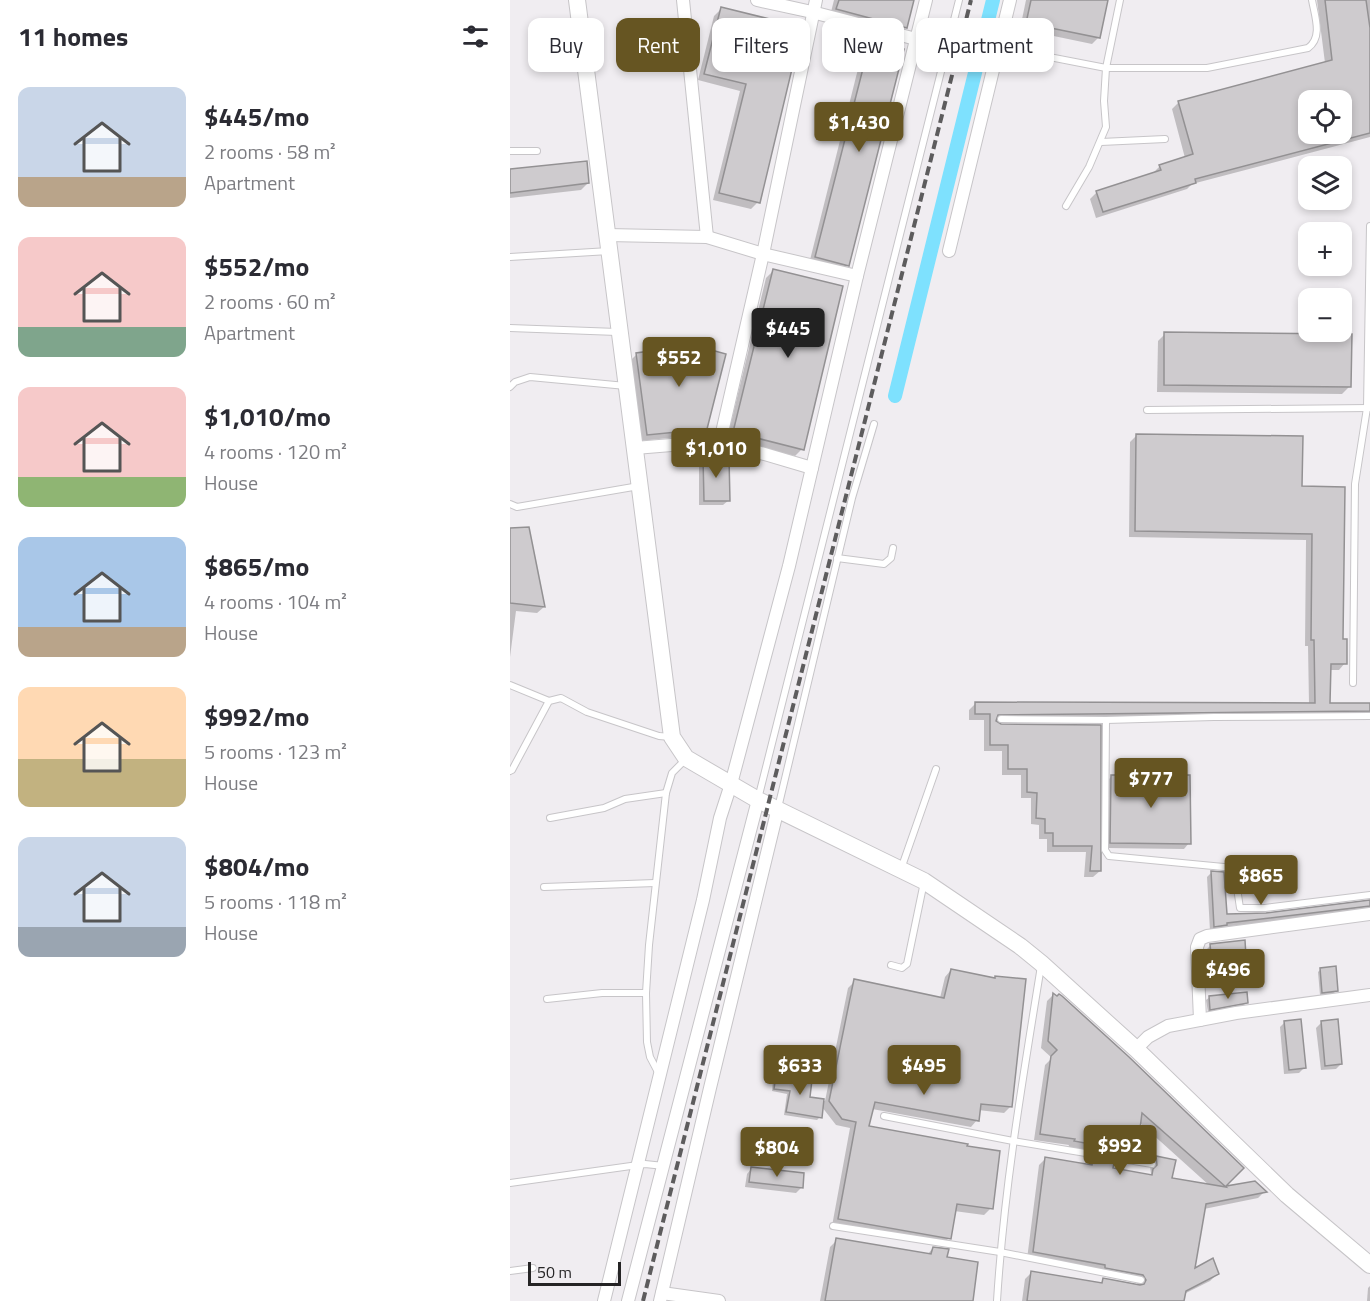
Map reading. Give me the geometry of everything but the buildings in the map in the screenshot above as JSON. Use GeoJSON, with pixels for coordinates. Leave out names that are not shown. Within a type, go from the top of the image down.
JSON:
{"type":"FeatureCollection","features":[{"type":"Feature","properties":{"kind":"street"},"geometry":{"type":"LineString","coordinates":[[577,0],[672,737],[686,758],[758,800],[924,881],[1020,946],[1136,1049],[1287,1195],[1370,1266]]}},
{"type":"Feature","properties":{"kind":"street"},"geometry":{"type":"LineString","coordinates":[[683,0],[706,237]]}},
{"type":"Feature","properties":{"kind":"street"},"geometry":{"type":"LineString","coordinates":[[604,1301],[640,1164],[720,818],[789,566],[857,276],[916,39],[814,6],[757,0]]}},
{"type":"Feature","properties":{"kind":"street"},"geometry":{"type":"LineString","coordinates":[[921,18],[926,0]]}},
{"type":"Feature","properties":{"kind":"street"},"geometry":{"type":"LineString","coordinates":[[1005,18],[1010,0]]}},
{"type":"Feature","properties":{"kind":"street"},"geometry":{"type":"LineString","coordinates":[[720,441],[763,254],[814,6]]}},
{"type":"Feature","properties":{"kind":"street"},"geometry":{"type":"LineString","coordinates":[[949,251],[992,72]]}},
{"type":"Feature","properties":{"kind":"street"},"geometry":{"type":"LineString","coordinates":[[608,243],[706,237],[763,254],[857,276]]}},
{"type":"Feature","properties":{"kind":"street"},"geometry":{"type":"LineString","coordinates":[[634,448],[720,441],[812,468]]}},
{"type":"Feature","properties":{"kind":"street"},"geometry":{"type":"LineString","coordinates":[[628,1301],[660,1166],[758,800]]}},
{"type":"Feature","properties":{"kind":"street"},"geometry":{"type":"LineString","coordinates":[[719,1301],[661,1297],[778,808]]}},
{"type":"Feature","properties":{"kind":"street"},"geometry":{"type":"LineString","coordinates":[[1200,1020],[1197,947],[1200,939],[1207,936],[1370,914]]}},
{"type":"Feature","properties":{"kind":"street"},"geometry":{"type":"LineString","coordinates":[[1136,1049],[1148,1037],[1168,1026],[1370,995]]}},
{"type":"Feature","properties":{"kind":"lane"},"geometry":{"type":"LineString","coordinates":[[758,800],[842,472],[913,174],[958,0]]}},
{"type":"Feature","properties":{"kind":"lane"},"geometry":{"type":"LineString","coordinates":[[1066,206],[1089,167],[1106,127],[1104,101],[1106,69],[1120,0]]}},
{"type":"Feature","properties":{"kind":"lane"},"geometry":{"type":"LineString","coordinates":[[1054,58],[1106,69],[1207,68],[1308,48],[1315,43],[1318,35],[1312,0]]}},
{"type":"Feature","properties":{"kind":"lane"},"geometry":{"type":"LineString","coordinates":[[1101,142],[1165,139]]}},
{"type":"Feature","properties":{"kind":"lane"},"geometry":{"type":"LineString","coordinates":[[510,151],[537,150]]}},
{"type":"Feature","properties":{"kind":"lane"},"geometry":{"type":"LineString","coordinates":[[1353,683],[1355,484],[1369,408],[1370,226]]}},
{"type":"Feature","properties":{"kind":"lane"},"geometry":{"type":"LineString","coordinates":[[510,257],[608,243]]}},
{"type":"Feature","properties":{"kind":"lane"},"geometry":{"type":"LineString","coordinates":[[510,328],[620,332]]}},
{"type":"Feature","properties":{"kind":"lane"},"geometry":{"type":"LineString","coordinates":[[510,387],[515,382],[530,377],[626,386]]}},
{"type":"Feature","properties":{"kind":"lane"},"geometry":{"type":"LineString","coordinates":[[1147,410],[1369,408]]}},
{"type":"Feature","properties":{"kind":"lane"},"geometry":{"type":"LineString","coordinates":[[778,808],[852,498],[874,424]]}},
{"type":"Feature","properties":{"kind":"lane"},"geometry":{"type":"LineString","coordinates":[[510,504],[517,507],[639,486]]}},
{"type":"Feature","properties":{"kind":"lane"},"geometry":{"type":"LineString","coordinates":[[837,558],[884,564],[891,558],[893,548]]}},
{"type":"Feature","properties":{"kind":"lane"},"geometry":{"type":"LineString","coordinates":[[510,685],[549,701],[561,698],[587,712],[659,736],[672,737]]}},
{"type":"Feature","properties":{"kind":"lane"},"geometry":{"type":"LineString","coordinates":[[510,771],[549,701]]}},
{"type":"Feature","properties":{"kind":"lane"},"geometry":{"type":"LineString","coordinates":[[1001,719],[1106,720],[1370,716]]}},
{"type":"Feature","properties":{"kind":"lane"},"geometry":{"type":"LineString","coordinates":[[1106,720],[1105,850],[1109,856],[1234,868],[1240,909],[1370,895]]}},
{"type":"Feature","properties":{"kind":"lane"},"geometry":{"type":"LineString","coordinates":[[659,1074],[650,1057],[647,1042],[646,993],[655,884],[666,793],[672,773],[686,758]]}},
{"type":"Feature","properties":{"kind":"lane"},"geometry":{"type":"LineString","coordinates":[[901,870],[936,769]]}},
{"type":"Feature","properties":{"kind":"lane"},"geometry":{"type":"LineString","coordinates":[[550,818],[604,808],[625,799],[666,793]]}},
{"type":"Feature","properties":{"kind":"lane"},"geometry":{"type":"LineString","coordinates":[[891,966],[902,968],[907,964],[924,881]]}},
{"type":"Feature","properties":{"kind":"lane"},"geometry":{"type":"LineString","coordinates":[[544,887],[655,884]]}},
{"type":"Feature","properties":{"kind":"lane"},"geometry":{"type":"LineString","coordinates":[[997,1301],[1000,1252],[1013,1141],[1041,963]]}},
{"type":"Feature","properties":{"kind":"lane"},"geometry":{"type":"LineString","coordinates":[[547,999],[602,993],[646,993]]}},
{"type":"Feature","properties":{"kind":"lane"},"geometry":{"type":"LineString","coordinates":[[884,1116],[1013,1141],[1152,1164]]}},
{"type":"Feature","properties":{"kind":"lane"},"geometry":{"type":"LineString","coordinates":[[510,1175],[512,1183],[640,1164],[660,1166]]}},
{"type":"Feature","properties":{"kind":"lane"},"geometry":{"type":"LineString","coordinates":[[832,1226],[1000,1252],[1141,1280]]}},
{"type":"Feature","properties":{"kind":"lane"},"geometry":{"type":"LineString","coordinates":[[510,1270],[533,1268]]}},
{"type":"Feature","properties":{"kind":"waterway"},"geometry":{"type":"LineString","coordinates":[[895,396],[993,0]]}},
{"type":"Feature","properties":{"kind":"railway"},"geometry":{"type":"LineString","coordinates":[[643,1301],[971,0]]}}]}
